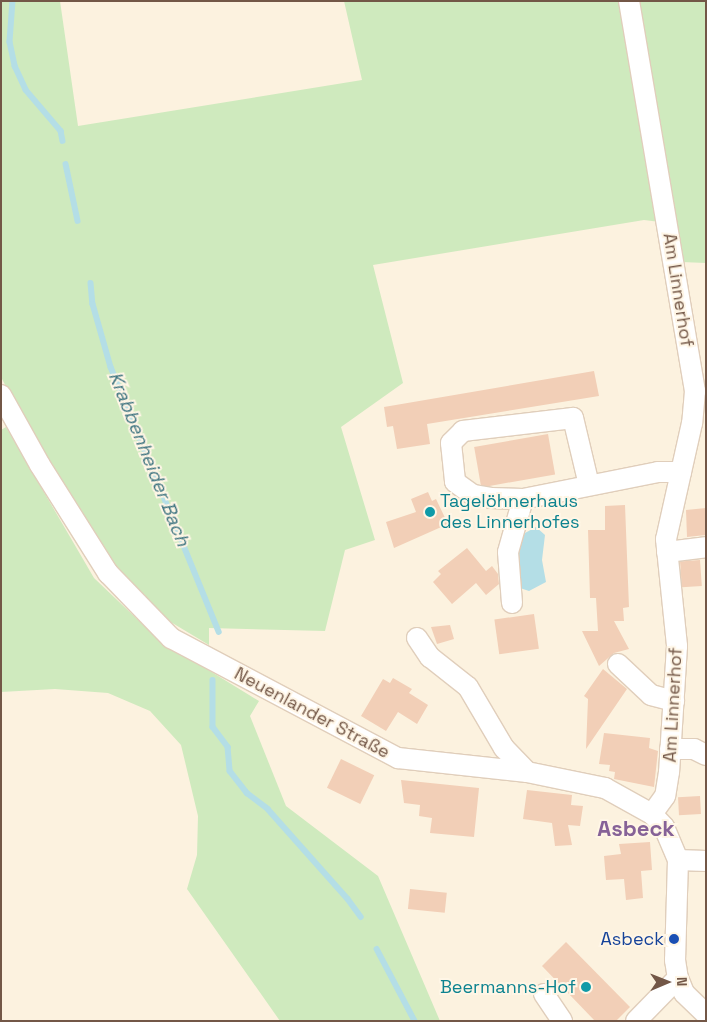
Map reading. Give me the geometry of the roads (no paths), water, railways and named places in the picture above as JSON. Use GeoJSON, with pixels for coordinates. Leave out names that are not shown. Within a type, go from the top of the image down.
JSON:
{"type":"FeatureCollection","features":[{"type":"Feature","properties":{"kind":"street","name":"Am Linnerhof"},"geometry":{"type":"LineString","coordinates":[[629,1],[699,422],[681,472],[666,539],[677,646],[665,796],[652,814]]}},
{"type":"Feature","properties":{"kind":"street","name":"Neuenlander Straße"},"geometry":{"type":"LineString","coordinates":[[1,395],[40,465],[108,574],[171,638],[398,758],[527,772],[605,788],[652,814],[664,827],[678,860],[674,960],[678,978],[684,992],[706,1014]]}},
{"type":"Feature","properties":{"kind":"street"},"geometry":{"type":"LineString","coordinates":[[590,485],[573,418],[463,431],[451,443],[455,482],[473,495],[523,499],[658,472],[681,472]]}},
{"type":"Feature","properties":{"kind":"street"},"geometry":{"type":"LineString","coordinates":[[512,603],[508,552],[523,499]]}},
{"type":"Feature","properties":{"kind":"street"},"geometry":{"type":"LineString","coordinates":[[667,552],[706,547]]}},
{"type":"Feature","properties":{"kind":"street"},"geometry":{"type":"LineString","coordinates":[[417,638],[430,657],[468,687],[504,748],[527,772]]}},
{"type":"Feature","properties":{"kind":"street"},"geometry":{"type":"LineString","coordinates":[[618,664],[651,695],[674,702]]}},
{"type":"Feature","properties":{"kind":"street"},"geometry":{"type":"LineString","coordinates":[[670,749],[694,750],[706,755]]}},
{"type":"Feature","properties":{"kind":"street"},"geometry":{"type":"LineString","coordinates":[[678,860],[706,861]]}},
{"type":"Feature","properties":{"kind":"street"},"geometry":{"type":"LineString","coordinates":[[636,1021],[678,978]]}},
{"type":"Feature","properties":{"kind":"street"},"geometry":{"type":"LineString","coordinates":[[544,994],[562,1021]]}},
{"type":"Feature","properties":{"kind":"water"},"geometry":{"type":"Polygon","coordinates":[[[536,527],[545,535],[542,560],[546,582],[529,591],[517,587],[514,573],[520,541],[525,533],[536,527]]]}},
{"type":"Feature","properties":{"kind":"waterway","name":"Krabbenheider Bach"},"geometry":{"type":"LineString","coordinates":[[13,1],[10,42],[15,66],[26,90],[61,131],[63,141]]}},
{"type":"Feature","properties":{"kind":"waterway","name":"Krabbenheider Bach"},"geometry":{"type":"LineString","coordinates":[[66,164],[78,221]]}},
{"type":"Feature","properties":{"kind":"waterway","name":"Krabbenheider Bach"},"geometry":{"type":"LineString","coordinates":[[91,283],[93,304],[111,367],[219,632]]}},
{"type":"Feature","properties":{"kind":"waterway","name":"Krabbenheider Bach"},"geometry":{"type":"LineString","coordinates":[[213,680],[213,727],[228,747],[230,771],[247,793],[268,809],[348,899],[361,917]]}},
{"type":"Feature","properties":{"kind":"waterway","name":"Krabbenheider Bach"},"geometry":{"type":"LineString","coordinates":[[377,949],[415,1021]]}},
{"type":"Feature","properties":{"kind":"place","name":"Tagelöhnerhaus des Linnerhofes"},"geometry":{"type":"Point","coordinates":[430,512]}},
{"type":"Feature","properties":{"kind":"place","name":"Asbeck"},"geometry":{"type":"Point","coordinates":[674,939]}},
{"type":"Feature","properties":{"kind":"place","name":"Beermanns-Hof"},"geometry":{"type":"Point","coordinates":[586,987]}},
{"type":"Feature","properties":{"kind":"district","name":"Asbeck"},"geometry":{"type":"Point","coordinates":[636,829]}}]}
